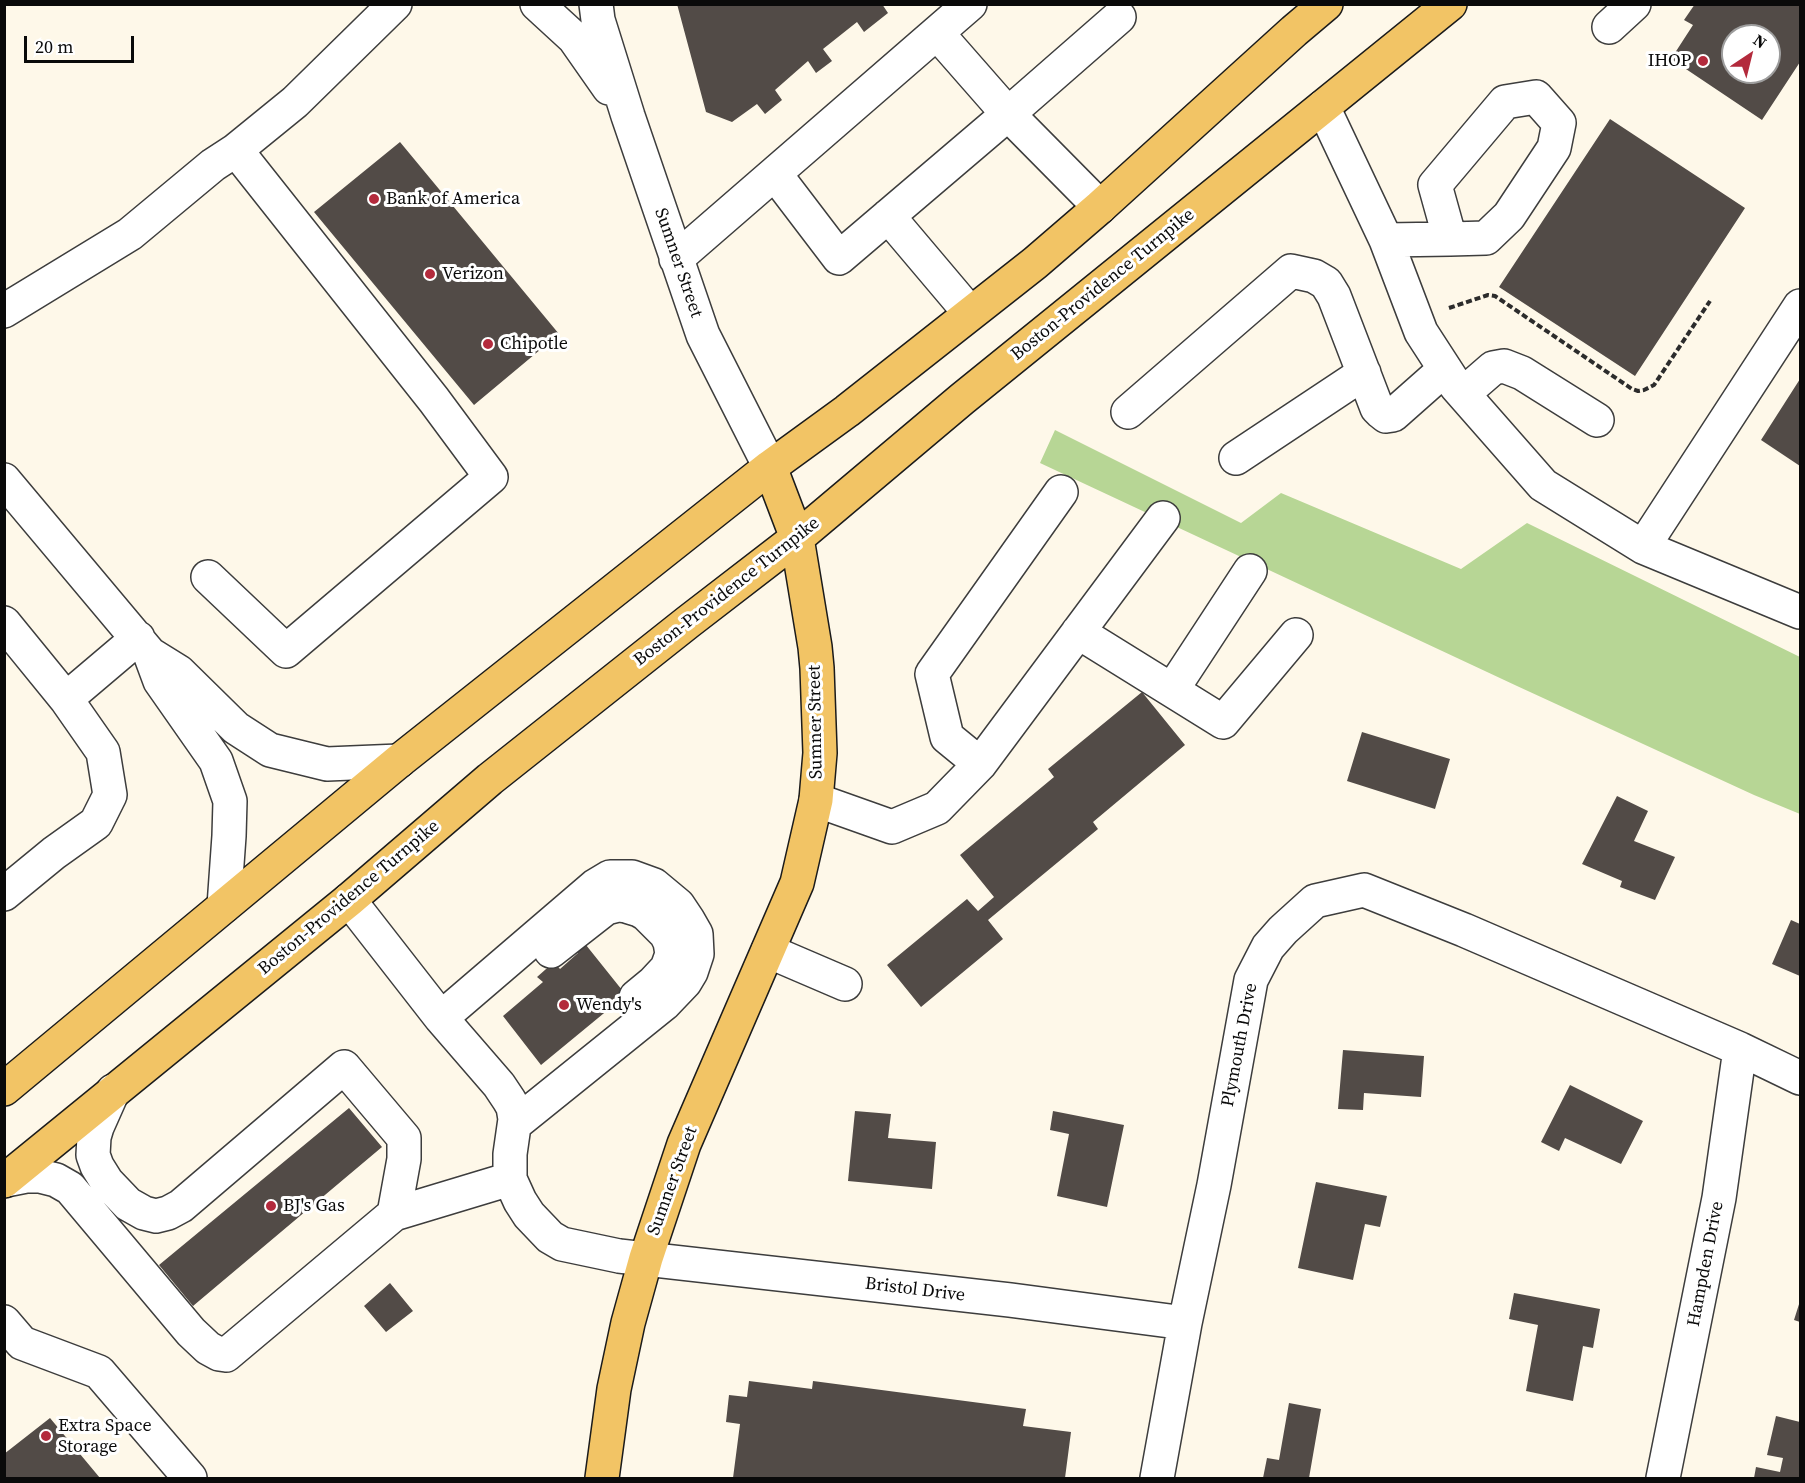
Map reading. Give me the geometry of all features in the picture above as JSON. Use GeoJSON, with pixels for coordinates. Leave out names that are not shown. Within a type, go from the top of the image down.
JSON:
{"type":"FeatureCollection","features":[{"type":"Feature","properties":{"kind":"main road"},"geometry":{"type":"LineString","coordinates":[[4,1089],[399,761],[770,466],[847,411],[1035,263],[1326,4]]}},
{"type":"Feature","properties":{"kind":"main road","name":"Boston-Providence Turnpike"},"geometry":{"type":"LineString","coordinates":[[5,1181],[349,900],[490,779],[797,538],[962,399],[1450,4]]}},
{"type":"Feature","properties":{"kind":"main road","name":"Sumner Street"},"geometry":{"type":"LineString","coordinates":[[602,1479],[614,1389],[628,1323],[646,1258],[684,1144],[797,883],[816,800],[820,753],[817,668],[797,538],[770,466]]}},
{"type":"Feature","properties":{"kind":"street"},"geometry":{"type":"LineString","coordinates":[[4,310],[130,234],[213,165],[236,150],[295,102],[395,4]]}},
{"type":"Feature","properties":{"kind":"street"},"geometry":{"type":"LineString","coordinates":[[537,4],[574,38],[628,116]]}},
{"type":"Feature","properties":{"kind":"street"},"geometry":{"type":"LineString","coordinates":[[676,259],[970,4]]}},
{"type":"Feature","properties":{"kind":"street"},"geometry":{"type":"LineString","coordinates":[[1609,27],[1634,4]]}},
{"type":"Feature","properties":{"kind":"street","name":"Sumner Street"},"geometry":{"type":"LineString","coordinates":[[604,10],[628,116],[703,335],[770,466]]}},
{"type":"Feature","properties":{"kind":"street"},"geometry":{"type":"LineString","coordinates":[[775,174],[839,258],[1119,17]]}},
{"type":"Feature","properties":{"kind":"street"},"geometry":{"type":"LineString","coordinates":[[937,33],[1008,114],[1100,207]]}},
{"type":"Feature","properties":{"kind":"street"},"geometry":{"type":"LineString","coordinates":[[1386,240],[1450,239],[1486,238],[1509,216],[1554,148],[1559,123],[1536,98],[1505,102],[1435,185],[1450,239]]}},
{"type":"Feature","properties":{"kind":"street"},"geometry":{"type":"LineString","coordinates":[[1323,107],[1386,240],[1421,332],[1454,382],[1543,485],[1643,548],[1800,612]]}},
{"type":"Feature","properties":{"kind":"street"},"geometry":{"type":"LineString","coordinates":[[208,577],[286,651],[491,477],[434,400],[236,150]]}},
{"type":"Feature","properties":{"kind":"street"},"geometry":{"type":"LineString","coordinates":[[888,216],[970,313]]}},
{"type":"Feature","properties":{"kind":"street"},"geometry":{"type":"LineString","coordinates":[[1128,412],[1291,271],[1314,276],[1326,283],[1334,296],[1377,408],[1386,416],[1393,415],[1454,382],[1504,366],[1522,373],[1597,420]]}},
{"type":"Feature","properties":{"kind":"street"},"geometry":{"type":"LineString","coordinates":[[1643,548],[1800,306]]}},
{"type":"Feature","properties":{"kind":"street"},"geometry":{"type":"LineString","coordinates":[[1236,458],[1364,373]]}},
{"type":"Feature","properties":{"kind":"street"},"geometry":{"type":"LineString","coordinates":[[4,480],[144,646],[179,672],[236,728],[270,750],[327,764],[399,761]]}},
{"type":"Feature","properties":{"kind":"street"},"geometry":{"type":"LineString","coordinates":[[980,764],[947,737],[932,674],[1061,492]]}},
{"type":"Feature","properties":{"kind":"street"},"geometry":{"type":"LineString","coordinates":[[816,800],[892,827],[937,808],[980,764],[1163,518]]}},
{"type":"Feature","properties":{"kind":"street"},"geometry":{"type":"LineString","coordinates":[[1172,690],[1250,572]]}},
{"type":"Feature","properties":{"kind":"street"},"geometry":{"type":"LineString","coordinates":[[4,623],[66,699],[103,752],[110,795],[96,823],[54,853],[4,894]]}},
{"type":"Feature","properties":{"kind":"street"},"geometry":{"type":"LineString","coordinates":[[1078,632],[1223,722],[1296,635]]}},
{"type":"Feature","properties":{"kind":"street"},"geometry":{"type":"LineString","coordinates":[[66,699],[144,646]]}},
{"type":"Feature","properties":{"kind":"street"},"geometry":{"type":"LineString","coordinates":[[144,646],[160,681],[216,761],[230,801],[224,906]]}},
{"type":"Feature","properties":{"kind":"street","name":"Plymouth Drive"},"geometry":{"type":"LineString","coordinates":[[1157,1479],[1251,980],[1268,947],[1315,901],[1364,890],[1740,1049],[1800,1078]]}},
{"type":"Feature","properties":{"kind":"street"},"geometry":{"type":"LineString","coordinates":[[5,1181],[26,1176],[40,1176],[56,1180],[70,1188],[191,1332],[208,1348],[226,1355],[394,1214],[510,1179],[512,1112],[499,1085],[441,1018],[349,900]]}},
{"type":"Feature","properties":{"kind":"street"},"geometry":{"type":"LineString","coordinates":[[441,1018],[481,983],[495,988],[510,984],[606,908],[626,906],[646,914],[666,934],[672,954],[669,964],[653,983],[512,1112]]}},
{"type":"Feature","properties":{"kind":"street"},"geometry":{"type":"LineString","coordinates":[[768,951],[844,984]]}},
{"type":"Feature","properties":{"kind":"street","name":"Hampden Drive"},"geometry":{"type":"LineString","coordinates":[[1663,1479],[1719,1198],[1740,1049]]}},
{"type":"Feature","properties":{"kind":"street"},"geometry":{"type":"LineString","coordinates":[[113,1091],[97,1127],[93,1155],[107,1182],[128,1204],[144,1213],[156,1216],[168,1213],[180,1206],[344,1067],[404,1138],[404,1159],[394,1214]]}},
{"type":"Feature","properties":{"kind":"street","name":"Bristol Drive"},"geometry":{"type":"LineString","coordinates":[[510,1179],[529,1215],[542,1230],[562,1244],[613,1255],[1010,1300],[1185,1323]]}},
{"type":"Feature","properties":{"kind":"street"},"geometry":{"type":"LineString","coordinates":[[10,1341],[99,1372],[190,1479]]}},
{"type":"Feature","properties":{"kind":"path"},"geometry":{"type":"LineString","coordinates":[[1417,320],[1488,295],[1495,296],[1638,391],[1654,385],[1710,301]]}},
{"type":"Feature","properties":{"kind":"green space"},"geometry":{"type":"Polygon","coordinates":[[[1055,430],[1241,523],[1281,493],[1461,569],[1527,523],[1800,657],[1800,814],[1517,686],[1040,463],[1055,430]]]}},
{"type":"Feature","properties":{"kind":"building"},"geometry":{"type":"Polygon","coordinates":[[[677,4],[882,4],[888,13],[864,32],[857,22],[823,49],[832,61],[816,73],[808,61],[775,90],[782,100],[765,114],[757,104],[732,122],[706,112],[677,4]]]}},
{"type":"Feature","properties":{"kind":"building","name":"IHOP"},"geometry":{"type":"Polygon","coordinates":[[[1695,4],[1800,4],[1800,62],[1762,120],[1671,59],[1693,25],[1684,20],[1695,4]]]}},
{"type":"Feature","properties":{"kind":"building"},"geometry":{"type":"Polygon","coordinates":[[[1610,119],[1745,208],[1635,376],[1499,287],[1610,119]]]}},
{"type":"Feature","properties":{"kind":"building"},"geometry":{"type":"Polygon","coordinates":[[[400,142],[559,334],[474,405],[314,212],[400,142]]]}},
{"type":"Feature","properties":{"kind":"building"},"geometry":{"type":"Polygon","coordinates":[[[1800,379],[1800,466],[1761,440],[1800,379]]]}},
{"type":"Feature","properties":{"kind":"building"},"geometry":{"type":"Polygon","coordinates":[[[1142,692],[1185,745],[1093,822],[1098,829],[988,920],[1003,939],[921,1007],[887,965],[967,899],[978,911],[994,897],[960,855],[1054,777],[1048,769],[1142,692]]]}},
{"type":"Feature","properties":{"kind":"building"},"geometry":{"type":"Polygon","coordinates":[[[1362,732],[1450,759],[1435,809],[1347,781],[1362,732]]]}},
{"type":"Feature","properties":{"kind":"building"},"geometry":{"type":"Polygon","coordinates":[[[1617,796],[1648,811],[1634,841],[1675,857],[1655,900],[1620,887],[1622,881],[1582,864],[1617,796]]]}},
{"type":"Feature","properties":{"kind":"building"},"geometry":{"type":"Polygon","coordinates":[[[1791,920],[1800,924],[1800,976],[1772,964],[1791,920]]]}},
{"type":"Feature","properties":{"kind":"building","name":"Wendy's"},"geometry":{"type":"Polygon","coordinates":[[[582,940],[626,995],[541,1065],[503,1016],[543,982],[537,977],[554,962],[560,969],[578,953],[572,948],[582,940]]]}},
{"type":"Feature","properties":{"kind":"building"},"geometry":{"type":"Polygon","coordinates":[[[1343,1050],[1424,1056],[1421,1097],[1364,1093],[1363,1110],[1338,1109],[1343,1050]]]}},
{"type":"Feature","properties":{"kind":"building"},"geometry":{"type":"Polygon","coordinates":[[[1570,1085],[1643,1121],[1621,1164],[1565,1138],[1559,1151],[1541,1142],[1570,1085]]]}},
{"type":"Feature","properties":{"kind":"building","name":"BJ's Gas"},"geometry":{"type":"Polygon","coordinates":[[[349,1108],[382,1147],[193,1306],[159,1265],[349,1108]]]}},
{"type":"Feature","properties":{"kind":"building"},"geometry":{"type":"Polygon","coordinates":[[[855,1111],[891,1114],[888,1138],[936,1142],[932,1189],[848,1181],[855,1111]]]}},
{"type":"Feature","properties":{"kind":"building"},"geometry":{"type":"Polygon","coordinates":[[[1053,1111],[1124,1125],[1107,1207],[1057,1196],[1069,1134],[1050,1130],[1053,1111]]]}},
{"type":"Feature","properties":{"kind":"building"},"geometry":{"type":"Polygon","coordinates":[[[1316,1182],[1387,1196],[1380,1227],[1365,1224],[1353,1280],[1298,1268],[1316,1182]]]}},
{"type":"Feature","properties":{"kind":"building"},"geometry":{"type":"Polygon","coordinates":[[[390,1283],[413,1311],[386,1332],[364,1306],[390,1283]]]}},
{"type":"Feature","properties":{"kind":"building"},"geometry":{"type":"Polygon","coordinates":[[[1514,1293],[1600,1309],[1593,1348],[1583,1346],[1573,1401],[1526,1391],[1538,1325],[1509,1319],[1514,1293]]]}},
{"type":"Feature","properties":{"kind":"building"},"geometry":{"type":"Polygon","coordinates":[[[1800,1301],[1800,1322],[1794,1320],[1800,1301]]]}},
{"type":"Feature","properties":{"kind":"building"},"geometry":{"type":"Polygon","coordinates":[[[749,1381],[812,1389],[813,1381],[1026,1409],[1023,1426],[1071,1432],[1065,1478],[733,1478],[740,1424],[726,1422],[729,1395],[747,1397],[749,1381]]]}},
{"type":"Feature","properties":{"kind":"building"},"geometry":{"type":"Polygon","coordinates":[[[1289,1403],[1321,1409],[1309,1478],[1263,1478],[1267,1458],[1279,1460],[1289,1403]]]}},
{"type":"Feature","properties":{"kind":"building"},"geometry":{"type":"Polygon","coordinates":[[[1776,1416],[1800,1422],[1800,1478],[1754,1478],[1756,1467],[1780,1472],[1783,1458],[1767,1455],[1776,1416]]]}},
{"type":"Feature","properties":{"kind":"building","name":"Extra Space Storage"},"geometry":{"type":"Polygon","coordinates":[[[50,1418],[100,1478],[4,1478],[4,1454],[50,1418]]]}},
{"type":"Feature","properties":{"kind":"place","name":"IHOP"},"geometry":{"type":"Point","coordinates":[1703,61]}},
{"type":"Feature","properties":{"kind":"place","name":"Bank of America"},"geometry":{"type":"Point","coordinates":[374,199]}},
{"type":"Feature","properties":{"kind":"place","name":"Verizon"},"geometry":{"type":"Point","coordinates":[430,274]}},
{"type":"Feature","properties":{"kind":"place","name":"Chipotle"},"geometry":{"type":"Point","coordinates":[488,344]}},
{"type":"Feature","properties":{"kind":"place","name":"Wendy's"},"geometry":{"type":"Point","coordinates":[564,1005]}},
{"type":"Feature","properties":{"kind":"place","name":"BJ's Gas"},"geometry":{"type":"Point","coordinates":[271,1206]}},
{"type":"Feature","properties":{"kind":"place","name":"Extra Space Storage"},"geometry":{"type":"Point","coordinates":[46,1436]}}]}
